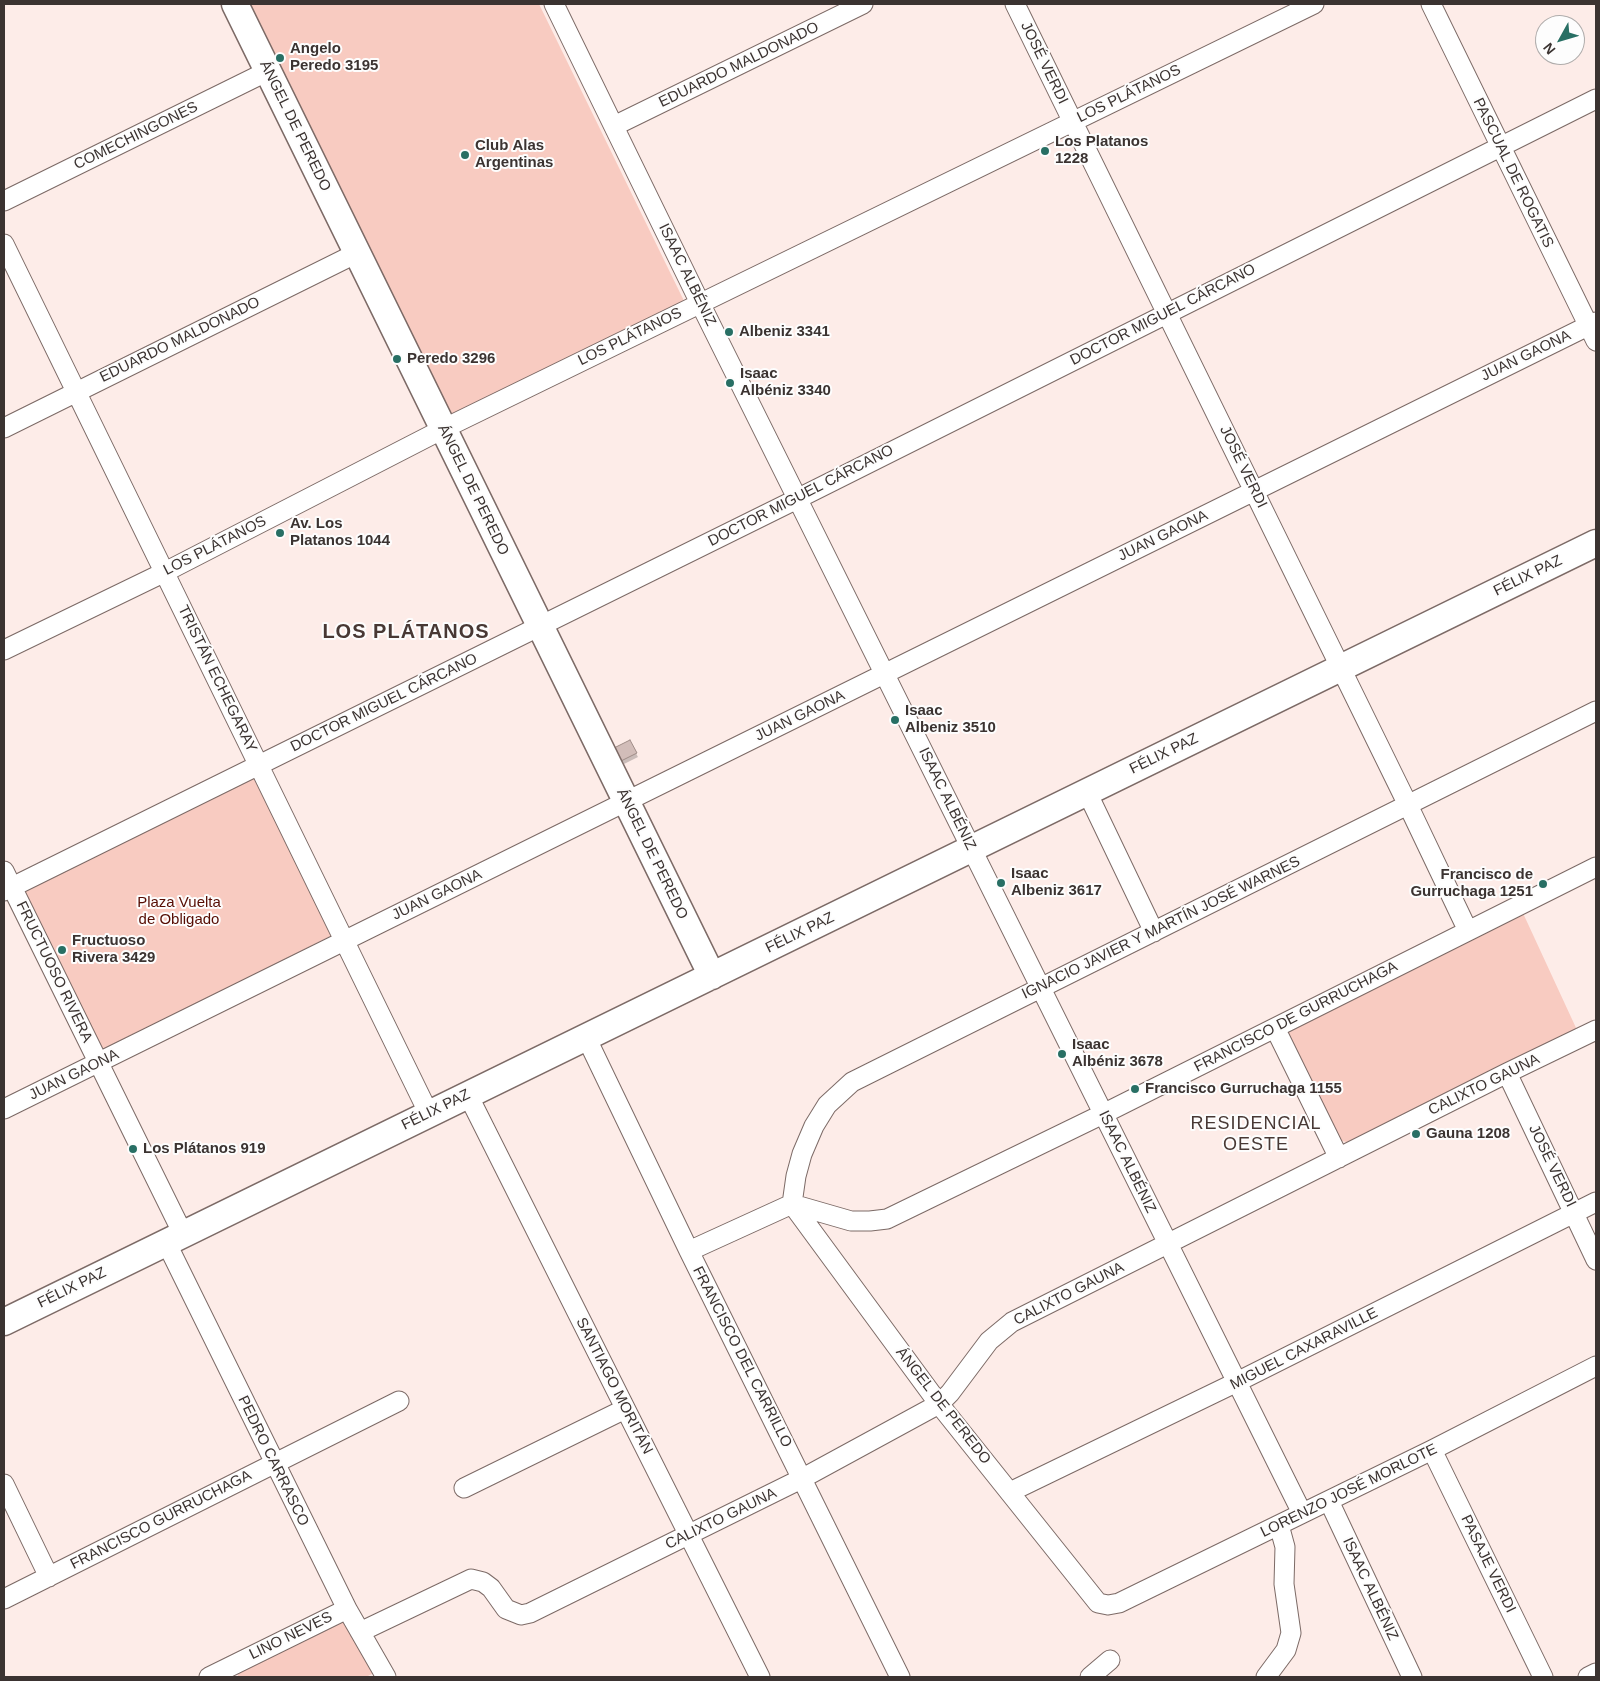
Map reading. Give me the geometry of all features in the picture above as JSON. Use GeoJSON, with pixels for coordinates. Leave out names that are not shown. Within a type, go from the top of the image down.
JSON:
{"type":"FeatureCollection","features":[{"type":"Feature","properties":{"kind":"main road","name":"ÁNGEL DE PEREDO"},"geometry":{"type":"LineString","coordinates":[[235,4],[712,976]]}},
{"type":"Feature","properties":{"kind":"main road","name":"FÉLIX PAZ"},"geometry":{"type":"LineString","coordinates":[[4,1322],[1596,543]]}},
{"type":"Feature","properties":{"kind":"street","name":"ISAAC ALBÉNIZ"},"geometry":{"type":"LineString","coordinates":[[554,4],[797,499],[1302,1514]]}},
{"type":"Feature","properties":{"kind":"street","name":"EDUARDO MALDONADO"},"geometry":{"type":"LineString","coordinates":[[614,126],[863,4]]}},
{"type":"Feature","properties":{"kind":"street","name":"JOSÉ VERDI"},"geometry":{"type":"LineString","coordinates":[[1015,4],[1255,491],[1468,931]]}},
{"type":"Feature","properties":{"kind":"street","name":"LOS PLÁTANOS"},"geometry":{"type":"LineString","coordinates":[[4,650],[165,572],[443,429],[1314,4]]}},
{"type":"Feature","properties":{"kind":"street","name":"PASCUAL DE ROGATIS"},"geometry":{"type":"LineString","coordinates":[[1432,4],[1500,147],[1594,329]]}},
{"type":"Feature","properties":{"kind":"street","name":"COMECHINGONES"},"geometry":{"type":"LineString","coordinates":[[4,202],[268,72]]}},
{"type":"Feature","properties":{"kind":"street","name":"DOCTOR MIGUEL CÁRCANO"},"geometry":{"type":"LineString","coordinates":[[6,883],[259,764],[540,626],[1596,99]]}},
{"type":"Feature","properties":{"kind":"street","name":"TRISTÁN ECHEGARAY"},"geometry":{"type":"LineString","coordinates":[[4,244],[429,1114]]}},
{"type":"Feature","properties":{"kind":"street","name":"EDUARDO MALDONADO"},"geometry":{"type":"LineString","coordinates":[[4,428],[357,253]]}},
{"type":"Feature","properties":{"kind":"street","name":"JUAN GAONA"},"geometry":{"type":"LineString","coordinates":[[4,1109],[1255,491],[1594,329]]}},
{"type":"Feature","properties":{"kind":"street","name":"IGNACIO JAVIER Y MARTÍN JOSÉ WARNES"},"geometry":{"type":"LineString","coordinates":[[792,1204],[796,1176],[802,1154],[814,1126],[827,1105],[852,1082],[1596,711]]}},
{"type":"Feature","properties":{"kind":"street"},"geometry":{"type":"LineString","coordinates":[[1087,792],[1154,932]]}},
{"type":"Feature","properties":{"kind":"street","name":"FRANCISCO DE GURRUCHAGA"},"geometry":{"type":"LineString","coordinates":[[792,1204],[851,1221],[887,1219],[1103,1114],[1596,867]]}},
{"type":"Feature","properties":{"kind":"street","name":"FRUCTUOSO RIVERA"},"geometry":{"type":"LineString","coordinates":[[6,883],[99,1062],[175,1238]]}},
{"type":"Feature","properties":{"kind":"street"},"geometry":{"type":"LineString","coordinates":[[1275,1028],[1339,1158]]}},
{"type":"Feature","properties":{"kind":"street","name":"CALIXTO GAUNA"},"geometry":{"type":"LineString","coordinates":[[360,1632],[471,1580],[483,1582],[491,1588],[506,1609],[521,1615],[530,1613],[802,1478],[939,1404],[950,1393],[989,1342],[1012,1322],[1596,1030]]}},
{"type":"Feature","properties":{"kind":"street","name":"FRANCISCO DEL CARRILLO"},"geometry":{"type":"LineString","coordinates":[[586,1037],[900,1677]]}},
{"type":"Feature","properties":{"kind":"street","name":"JOSÉ VERDI"},"geometry":{"type":"LineString","coordinates":[[1507,1073],[1596,1260]]}},
{"type":"Feature","properties":{"kind":"street","name":"SANTIAGO MORITÁN"},"geometry":{"type":"LineString","coordinates":[[468,1095],[760,1677]]}},
{"type":"Feature","properties":{"kind":"street","name":"MIGUEL CAXARAVILLE"},"geometry":{"type":"LineString","coordinates":[[1010,1492],[1237,1382],[1596,1202]]}},
{"type":"Feature","properties":{"kind":"street"},"geometry":{"type":"LineString","coordinates":[[689,1250],[792,1204]]}},
{"type":"Feature","properties":{"kind":"street","name":"ÁNGEL DE PEREDO"},"geometry":{"type":"LineString","coordinates":[[792,1204],[939,1404],[1098,1603]]}},
{"type":"Feature","properties":{"kind":"street","name":"PEDRO CARRASCO"},"geometry":{"type":"LineString","coordinates":[[175,1238],[274,1463],[347,1609],[386,1677]]}},
{"type":"Feature","properties":{"kind":"street","name":"LORENZO JOSÉ MORLOTE"},"geometry":{"type":"LineString","coordinates":[[1098,1603],[1108,1605],[1119,1603],[1432,1450],[1596,1366]]}},
{"type":"Feature","properties":{"kind":"street","name":"FRANCISCO GURRUCHAGA"},"geometry":{"type":"LineString","coordinates":[[4,1599],[399,1401]]}},
{"type":"Feature","properties":{"kind":"street"},"geometry":{"type":"LineString","coordinates":[[464,1488],[626,1409]]}},
{"type":"Feature","properties":{"kind":"street","name":"PASAJE VERDI"},"geometry":{"type":"LineString","coordinates":[[1432,1450],[1543,1677]]}},
{"type":"Feature","properties":{"kind":"street"},"geometry":{"type":"LineString","coordinates":[[4,1484],[49,1577]]}},
{"type":"Feature","properties":{"kind":"street","name":"ISAAC ALBÉNIZ"},"geometry":{"type":"LineString","coordinates":[[1328,1501],[1412,1677]]}},
{"type":"Feature","properties":{"kind":"street"},"geometry":{"type":"LineString","coordinates":[[1266,1677],[1286,1650],[1291,1633],[1284,1584],[1285,1547],[1278,1525]]}},
{"type":"Feature","properties":{"kind":"street","name":"LINO NEVES"},"geometry":{"type":"LineString","coordinates":[[209,1677],[347,1609]]}},
{"type":"Feature","properties":{"kind":"street"},"geometry":{"type":"LineString","coordinates":[[1090,1677],[1110,1660]]}},
{"type":"Feature","properties":{"kind":"street"},"geometry":{"type":"LineString","coordinates":[[1588,1677],[1596,1673]]}},
{"type":"Feature","properties":{"kind":"green space","name":"Club Alas Argentinas"},"geometry":{"type":"Polygon","coordinates":[[[244,4],[539,4],[686,305],[448,421],[244,4]]]}},
{"type":"Feature","properties":{"kind":"green space","name":"Plaza Vuelta de Obligado"},"geometry":{"type":"Polygon","coordinates":[[[254,773],[335,934],[103,1050],[22,889],[254,773]]]}},
{"type":"Feature","properties":{"kind":"green space"},"geometry":{"type":"Polygon","coordinates":[[[1522,911],[1577,1030],[1351,1143],[1342,1141],[1334,1135],[1288,1038],[1289,1031],[1297,1022],[1522,911]]]}},
{"type":"Feature","properties":{"kind":"green space"},"geometry":{"type":"Polygon","coordinates":[[[346,1619],[376,1672],[366,1677],[239,1677],[237,1674],[346,1619]]]}},
{"type":"Feature","properties":{"kind":"building"},"geometry":{"type":"Polygon","coordinates":[[[630,740],[637,753],[621,761],[614,748],[630,740]]]}},
{"type":"Feature","properties":{"kind":"place","name":"Angelo Peredo 3195"},"geometry":{"type":"Point","coordinates":[280,58]}},
{"type":"Feature","properties":{"kind":"place","name":"Los Platanos 1228"},"geometry":{"type":"Point","coordinates":[1045,151]}},
{"type":"Feature","properties":{"kind":"place","name":"Club Alas Argentinas"},"geometry":{"type":"Point","coordinates":[465,155]}},
{"type":"Feature","properties":{"kind":"place","name":"Albeniz 3341"},"geometry":{"type":"Point","coordinates":[729,332]}},
{"type":"Feature","properties":{"kind":"place","name":"Peredo 3296"},"geometry":{"type":"Point","coordinates":[397,359]}},
{"type":"Feature","properties":{"kind":"place","name":"Isaac Albéniz 3340"},"geometry":{"type":"Point","coordinates":[730,383]}},
{"type":"Feature","properties":{"kind":"place","name":"Av. Los Platanos 1044"},"geometry":{"type":"Point","coordinates":[280,533]}},
{"type":"Feature","properties":{"kind":"place","name":"Isaac Albeniz 3510"},"geometry":{"type":"Point","coordinates":[895,720]}},
{"type":"Feature","properties":{"kind":"place","name":"Isaac Albeniz 3617"},"geometry":{"type":"Point","coordinates":[1001,883]}},
{"type":"Feature","properties":{"kind":"place","name":"Francisco de Gurruchaga 1251"},"geometry":{"type":"Point","coordinates":[1543,884]}},
{"type":"Feature","properties":{"kind":"place","name":"Fructuoso Rivera 3429"},"geometry":{"type":"Point","coordinates":[62,950]}},
{"type":"Feature","properties":{"kind":"place","name":"Isaac Albéniz 3678"},"geometry":{"type":"Point","coordinates":[1062,1054]}},
{"type":"Feature","properties":{"kind":"place","name":"Francisco Gurruchaga 1155"},"geometry":{"type":"Point","coordinates":[1135,1089]}},
{"type":"Feature","properties":{"kind":"place","name":"Gauna 1208"},"geometry":{"type":"Point","coordinates":[1416,1134]}},
{"type":"Feature","properties":{"kind":"place","name":"Los Plátanos 919"},"geometry":{"type":"Point","coordinates":[133,1149]}},
{"type":"Feature","properties":{"kind":"district","name":"LOS PLÁTANOS"},"geometry":{"type":"Point","coordinates":[406,632]}},
{"type":"Feature","properties":{"kind":"district","name":"RESIDENCIAL OESTE"},"geometry":{"type":"Point","coordinates":[1256,1134]}}]}
